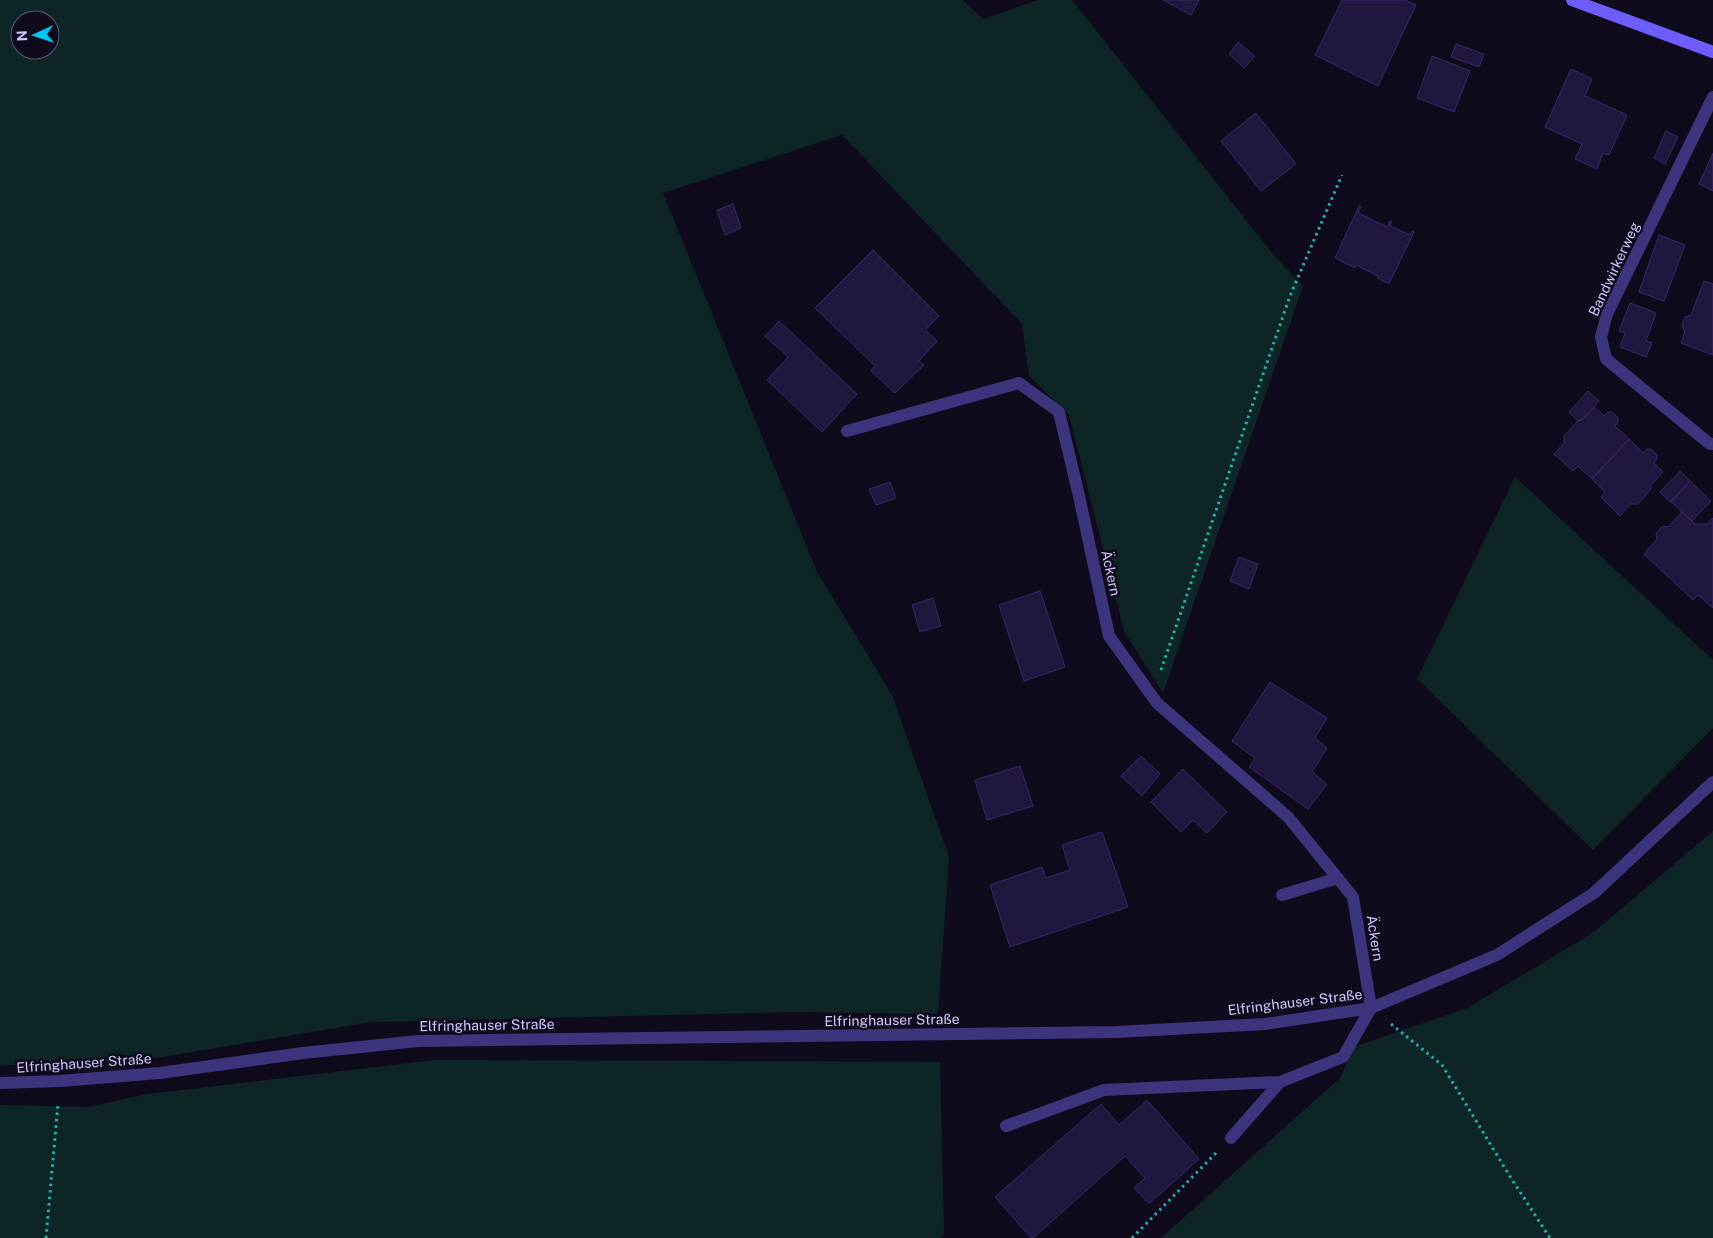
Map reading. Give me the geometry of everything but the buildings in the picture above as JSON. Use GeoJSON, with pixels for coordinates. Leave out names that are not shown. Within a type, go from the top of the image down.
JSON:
{"type":"FeatureCollection","features":[{"type":"Feature","properties":{"kind":"main road"},"geometry":{"type":"LineString","coordinates":[[1572,0],[1713,52]]}},
{"type":"Feature","properties":{"kind":"street","name":"Bandwirkerweg"},"geometry":{"type":"LineString","coordinates":[[1713,97],[1608,314],[1600,337],[1606,359],[1710,444],[1713,444]]}},
{"type":"Feature","properties":{"kind":"street","name":"Äckern"},"geometry":{"type":"LineString","coordinates":[[847,431],[1019,383],[1059,412],[1109,636],[1157,703],[1288,817],[1353,898],[1371,1008]]}},
{"type":"Feature","properties":{"kind":"street","name":"Elfringhauser Straße"},"geometry":{"type":"LineString","coordinates":[[0,1084],[160,1073],[303,1053],[418,1041],[1117,1032],[1265,1024],[1371,1008],[1497,955],[1594,893],[1713,782]]}},
{"type":"Feature","properties":{"kind":"street"},"geometry":{"type":"LineString","coordinates":[[1282,895],[1338,878]]}},
{"type":"Feature","properties":{"kind":"street"},"geometry":{"type":"LineString","coordinates":[[1006,1126],[1104,1090],[1280,1082],[1343,1057],[1371,1008]]}},
{"type":"Feature","properties":{"kind":"street"},"geometry":{"type":"LineString","coordinates":[[1231,1138],[1280,1082]]}},
{"type":"Feature","properties":{"kind":"path"},"geometry":{"type":"LineString","coordinates":[[1152,696],[1290,296],[1342,175]]}},
{"type":"Feature","properties":{"kind":"path"},"geometry":{"type":"LineString","coordinates":[[1371,1008],[1442,1065],[1550,1238]]}},
{"type":"Feature","properties":{"kind":"path"},"geometry":{"type":"LineString","coordinates":[[46,1238],[60,1081]]}},
{"type":"Feature","properties":{"kind":"path"},"geometry":{"type":"LineString","coordinates":[[1132,1238],[1231,1138]]}},
{"type":"Feature","properties":{"kind":"green space"},"geometry":{"type":"Polygon","coordinates":[[[0,0],[963,0],[983,19],[1038,0],[1072,0],[1272,253],[1303,286],[1163,693],[1124,631],[1069,415],[1029,376],[1022,324],[842,135],[663,193],[817,572],[892,695],[949,857],[938,1014],[791,1012],[371,1022],[144,1060],[70,1065],[0,1065],[0,0]]]}},
{"type":"Feature","properties":{"kind":"green space"},"geometry":{"type":"Polygon","coordinates":[[[1515,477],[1713,660],[1713,728],[1593,850],[1417,679],[1515,477]]]}},
{"type":"Feature","properties":{"kind":"green space"},"geometry":{"type":"Polygon","coordinates":[[[1713,831],[1713,1238],[1161,1238],[1340,1078],[1354,1047],[1467,1008],[1594,932],[1713,831]]]}},
{"type":"Feature","properties":{"kind":"green space"},"geometry":{"type":"Polygon","coordinates":[[[435,1060],[940,1062],[944,1234],[940,1238],[0,1238],[0,1105],[87,1107],[148,1094],[435,1060]]]}}]}
